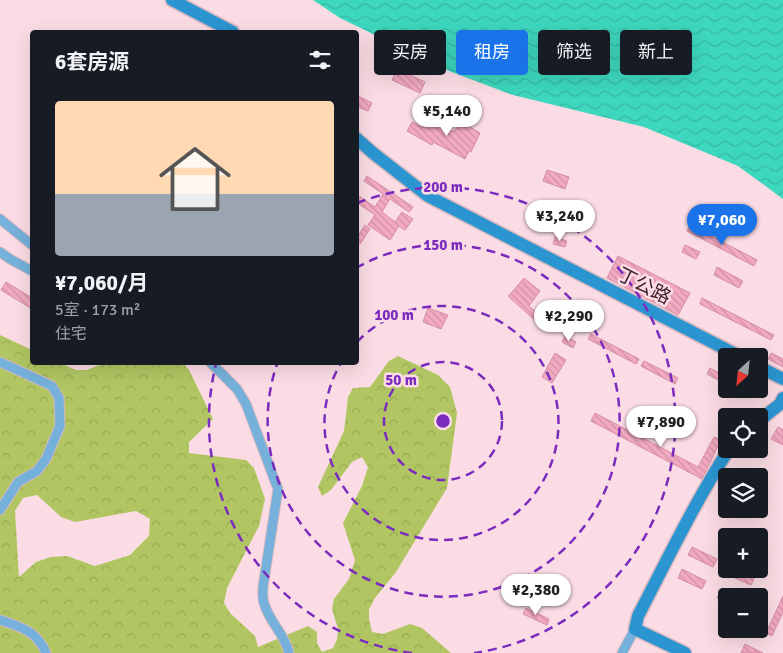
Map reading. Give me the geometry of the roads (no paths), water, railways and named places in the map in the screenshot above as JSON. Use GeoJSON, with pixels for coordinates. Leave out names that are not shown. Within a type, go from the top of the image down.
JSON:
{"type":"FeatureCollection","features":[{"type":"Feature","properties":{"kind":"street"},"geometry":{"type":"LineString","coordinates":[[172,0],[229,30]]}},
{"type":"Feature","properties":{"kind":"street","name":"丁公路"},"geometry":{"type":"LineString","coordinates":[[359,141],[428,196],[723,348]]}},
{"type":"Feature","properties":{"kind":"street"},"geometry":{"type":"LineString","coordinates":[[0,219],[30,243]]}},
{"type":"Feature","properties":{"kind":"street"},"geometry":{"type":"LineString","coordinates":[[0,252],[30,270]]}},
{"type":"Feature","properties":{"kind":"street"},"geometry":{"type":"LineString","coordinates":[[0,362],[52,386],[59,398],[60,426],[46,459],[37,471],[18,482],[0,510]]}},
{"type":"Feature","properties":{"kind":"street"},"geometry":{"type":"LineString","coordinates":[[212,365],[237,389],[246,404],[278,489],[263,587],[263,601],[268,613],[287,643],[289,653]]}},
{"type":"Feature","properties":{"kind":"street"},"geometry":{"type":"LineString","coordinates":[[768,372],[783,379]]}},
{"type":"Feature","properties":{"kind":"street"},"geometry":{"type":"LineString","coordinates":[[768,414],[780,404],[783,398]]}},
{"type":"Feature","properties":{"kind":"street"},"geometry":{"type":"LineString","coordinates":[[622,653],[635,630],[638,616],[681,532],[723,458]]}},
{"type":"Feature","properties":{"kind":"street"},"geometry":{"type":"LineString","coordinates":[[0,620],[35,635],[44,646],[46,653]]}},
{"type":"Feature","properties":{"kind":"street"},"geometry":{"type":"LineString","coordinates":[[635,630],[685,653]]}},
{"type":"Feature","properties":{"kind":"water"},"geometry":{"type":"Polygon","coordinates":[[[313,0],[783,0],[783,199],[738,166],[644,127],[513,95],[460,75],[528,75],[528,30],[456,30],[456,74],[446,70],[446,30],[374,30],[374,35],[340,18],[313,0]]]}}]}
